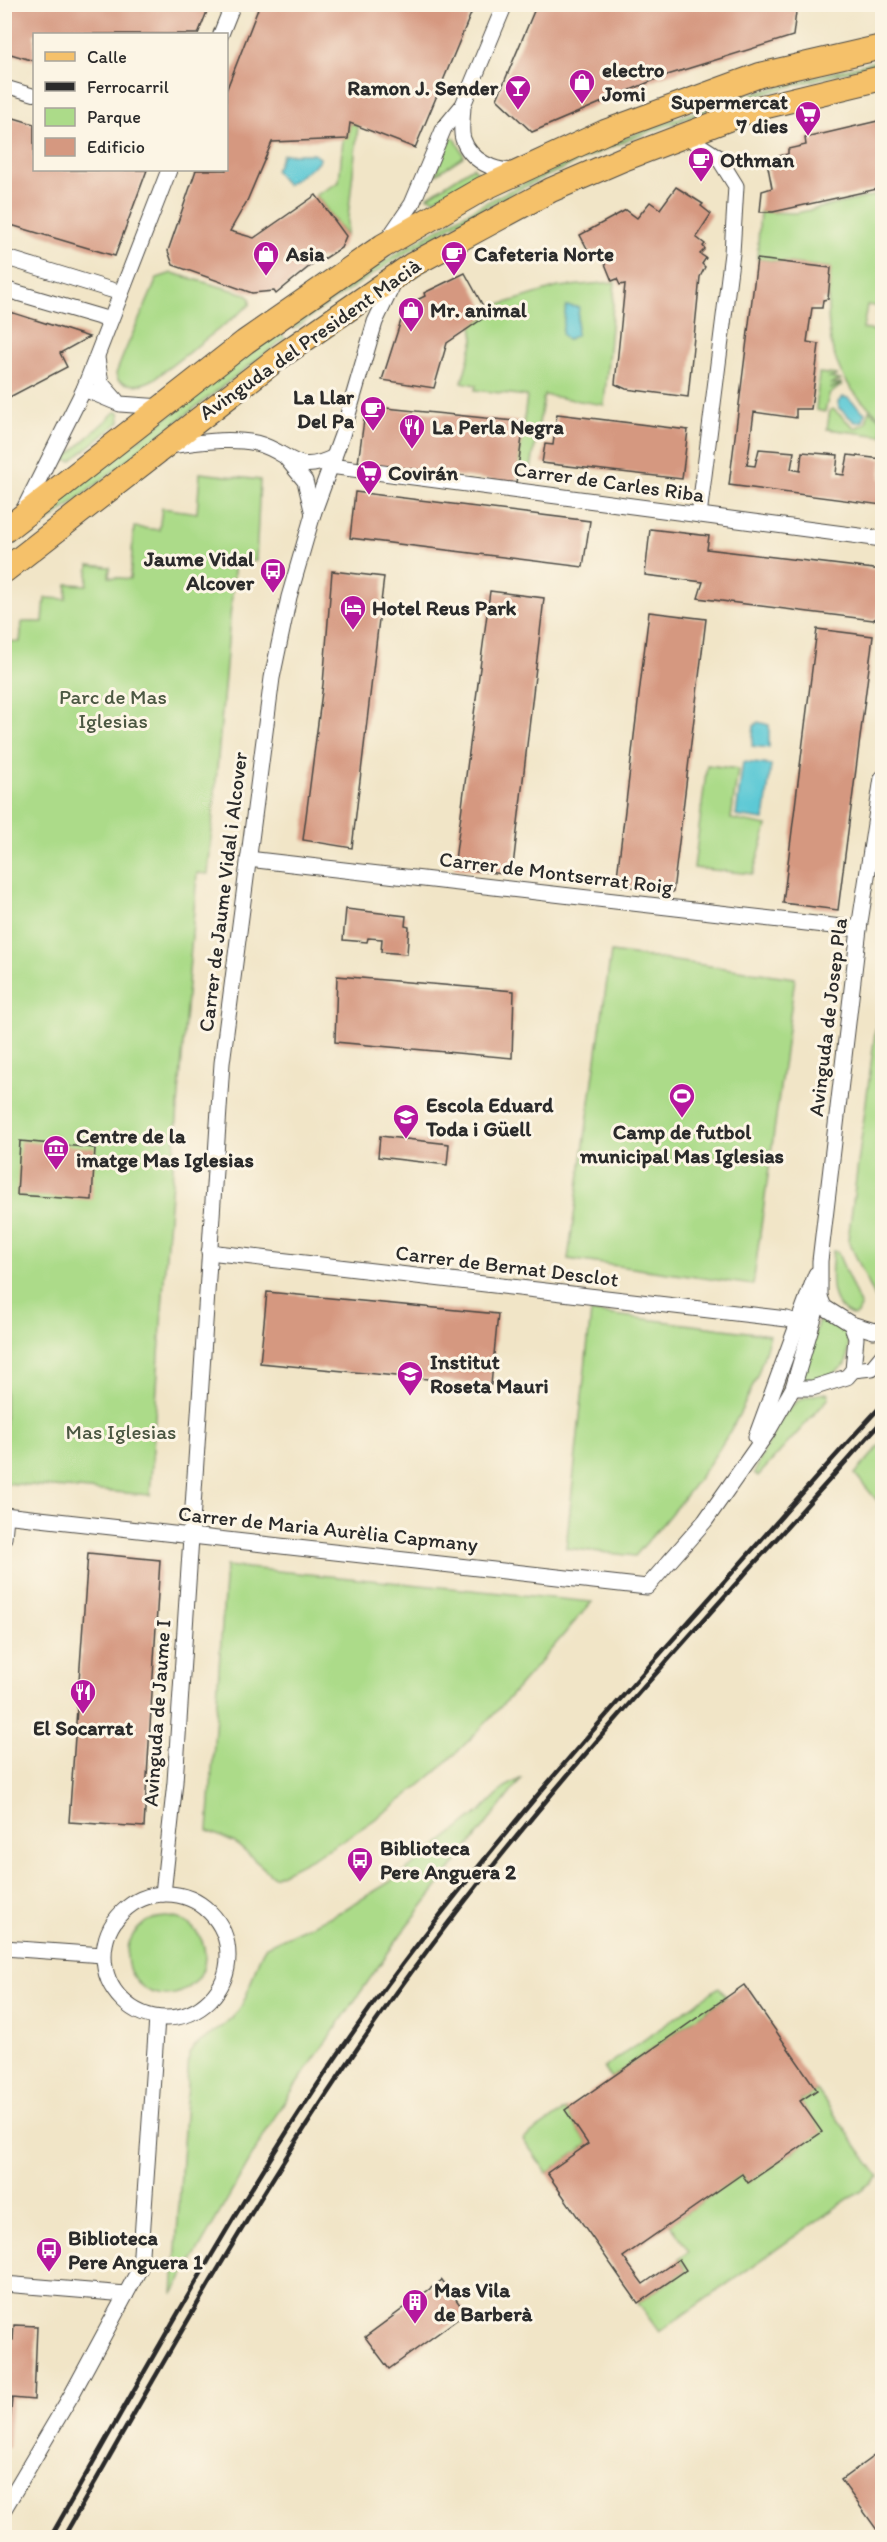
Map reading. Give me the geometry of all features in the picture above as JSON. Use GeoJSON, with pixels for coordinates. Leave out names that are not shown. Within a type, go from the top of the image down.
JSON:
{"type":"FeatureCollection","features":[{"type":"Feature","properties":{"kind":"main road","name":"Avinguda del President Macià"},"geometry":{"type":"LineString","coordinates":[[13,524],[245,342],[383,246],[522,169],[606,132],[760,75],[882,46]]}},
{"type":"Feature","properties":{"kind":"main road","name":"Avinguda del President Macià"},"geometry":{"type":"LineString","coordinates":[[4,571],[161,447],[306,337],[398,274],[551,190],[684,135],[754,109],[882,78]]}},
{"type":"Feature","properties":{"kind":"street"},"geometry":{"type":"LineString","coordinates":[[221,33],[233,4]]}},
{"type":"Feature","properties":{"kind":"street"},"geometry":{"type":"LineString","coordinates":[[383,246],[412,204],[444,128],[463,105],[506,4]]}},
{"type":"Feature","properties":{"kind":"street"},"geometry":{"type":"LineString","coordinates":[[4,86],[33,95]]}},
{"type":"Feature","properties":{"kind":"street"},"geometry":{"type":"LineString","coordinates":[[463,105],[463,138],[476,158],[490,167],[506,171],[522,169]]}},
{"type":"Feature","properties":{"kind":"street"},"geometry":{"type":"LineString","coordinates":[[684,135],[718,157],[736,186],[732,253],[699,515]]}},
{"type":"Feature","properties":{"kind":"street"},"geometry":{"type":"LineString","coordinates":[[13,524],[84,389],[169,171]]}},
{"type":"Feature","properties":{"kind":"street"},"geometry":{"type":"LineString","coordinates":[[4,257],[121,293]]}},
{"type":"Feature","properties":{"kind":"street","name":"Carrer de Jaume Vidal i Alcover"},"geometry":{"type":"LineString","coordinates":[[189,1535],[222,1063],[248,859],[281,633],[313,514],[332,462],[375,322],[398,274]]}},
{"type":"Feature","properties":{"kind":"street"},"geometry":{"type":"LineString","coordinates":[[4,289],[110,320]]}},
{"type":"Feature","properties":{"kind":"street"},"geometry":{"type":"LineString","coordinates":[[96,357],[101,383],[120,404]]}},
{"type":"Feature","properties":{"kind":"street"},"geometry":{"type":"LineString","coordinates":[[84,389],[120,404],[162,406]]}},
{"type":"Feature","properties":{"kind":"street","name":"Carrer de Carles Riba"},"geometry":{"type":"LineString","coordinates":[[161,447],[212,440],[244,442],[271,449],[287,459],[305,481],[313,514]]}},
{"type":"Feature","properties":{"kind":"street","name":"Carrer de Carles Riba"},"geometry":{"type":"LineString","coordinates":[[287,459],[317,465],[332,462],[882,539]]}},
{"type":"Feature","properties":{"kind":"street","name":"Avinguda de Josep Pla"},"geometry":{"type":"LineString","coordinates":[[647,1587],[705,1521],[748,1456],[767,1433],[793,1388],[820,1297],[820,1262],[859,929],[882,778]]}},
{"type":"Feature","properties":{"kind":"street","name":"Carrer de Montserrat Roig"},"geometry":{"type":"LineString","coordinates":[[248,859],[859,929]]}},
{"type":"Feature","properties":{"kind":"street","name":"Carrer de Bernat Desclot"},"geometry":{"type":"LineString","coordinates":[[209,1252],[787,1319],[800,1323]]}},
{"type":"Feature","properties":{"kind":"street","name":"Avinguda de Josep Pla"},"geometry":{"type":"LineString","coordinates":[[748,1456],[786,1362],[820,1262]]}},
{"type":"Feature","properties":{"kind":"street"},"geometry":{"type":"LineString","coordinates":[[820,1297],[824,1307],[851,1324],[874,1331],[882,1329]]}},
{"type":"Feature","properties":{"kind":"street"},"geometry":{"type":"LineString","coordinates":[[786,1362],[793,1388],[812,1388],[847,1377],[853,1370],[856,1338],[851,1324]]}},
{"type":"Feature","properties":{"kind":"street"},"geometry":{"type":"LineString","coordinates":[[853,1370],[872,1368],[882,1356]]}},
{"type":"Feature","properties":{"kind":"street"},"geometry":{"type":"LineString","coordinates":[[4,1538],[5,1515]]}},
{"type":"Feature","properties":{"kind":"street","name":"Carrer de Maria Aurèlia Capmany"},"geometry":{"type":"LineString","coordinates":[[5,1515],[647,1587]]}},
{"type":"Feature","properties":{"kind":"street","name":"Avinguda de Jaume I"},"geometry":{"type":"LineString","coordinates":[[163,1894],[175,1782],[189,1535]]}},
{"type":"Feature","properties":{"kind":"street"},"geometry":{"type":"LineString","coordinates":[[163,1894],[192,1899],[210,1912],[224,1932],[228,1959],[221,1987],[202,2008],[174,2018],[157,2018],[136,2011],[120,2000],[110,1986],[103,1955],[109,1929],[124,1909],[149,1896],[163,1894]]}},
{"type":"Feature","properties":{"kind":"street"},"geometry":{"type":"LineString","coordinates":[[4,1948],[103,1955]]}},
{"type":"Feature","properties":{"kind":"street"},"geometry":{"type":"LineString","coordinates":[[4,2509],[140,2268],[157,2018]]}},
{"type":"Feature","properties":{"kind":"street"},"geometry":{"type":"LineString","coordinates":[[4,2284],[126,2294]]}},
{"type":"Feature","properties":{"kind":"green space"},"geometry":{"type":"Polygon","coordinates":[[[882,59],[882,62],[731,103],[730,100],[882,59]]]}},
{"type":"Feature","properties":{"kind":"green space"},"geometry":{"type":"Polygon","coordinates":[[[724,102],[724,104],[597,153],[518,190],[403,255],[294,329],[292,325],[393,256],[499,196],[610,144],[724,102]]]}},
{"type":"Feature","properties":{"kind":"green space"},"geometry":{"type":"Polygon","coordinates":[[[350,123],[358,126],[346,236],[316,195],[339,182],[343,139],[348,138],[350,123]]]}},
{"type":"Feature","properties":{"kind":"green space"},"geometry":{"type":"Polygon","coordinates":[[[455,138],[464,156],[435,175],[450,139],[455,138]]]}},
{"type":"Feature","properties":{"kind":"green space"},"geometry":{"type":"Polygon","coordinates":[[[473,167],[480,175],[435,199],[427,197],[473,167]]]}},
{"type":"Feature","properties":{"kind":"green space"},"geometry":{"type":"Polygon","coordinates":[[[882,194],[882,307],[867,305],[863,329],[882,332],[882,418],[850,387],[833,352],[828,312],[831,268],[757,259],[760,212],[797,213],[882,194]]]}},
{"type":"Feature","properties":{"kind":"green space"},"geometry":{"type":"Polygon","coordinates":[[[172,273],[246,294],[250,298],[250,305],[154,379],[136,385],[118,380],[116,374],[157,278],[172,273]]]}},
{"type":"Feature","properties":{"kind":"green space"},"geometry":{"type":"Polygon","coordinates":[[[615,282],[604,405],[544,395],[531,468],[518,467],[527,396],[475,390],[476,385],[462,382],[474,339],[472,325],[488,315],[486,309],[558,287],[615,282]]]}},
{"type":"Feature","properties":{"kind":"green space"},"geometry":{"type":"Polygon","coordinates":[[[279,331],[285,338],[31,535],[25,532],[25,527],[279,331]]]}},
{"type":"Feature","properties":{"kind":"green space"},"geometry":{"type":"Polygon","coordinates":[[[819,373],[838,375],[830,378],[840,380],[830,384],[842,383],[830,389],[842,385],[829,395],[825,412],[816,410],[819,373]]]}},
{"type":"Feature","properties":{"kind":"green space"},"geometry":{"type":"Polygon","coordinates":[[[833,409],[855,428],[866,423],[869,410],[882,420],[882,436],[827,429],[830,410],[833,409]]]}},
{"type":"Feature","properties":{"kind":"green space"},"geometry":{"type":"Polygon","coordinates":[[[115,412],[119,412],[120,422],[71,461],[66,460],[64,454],[70,454],[115,412]]]}},
{"type":"Feature","properties":{"kind":"green space","name":"Parc de Mas Iglesias"},"geometry":{"type":"Polygon","coordinates":[[[200,473],[260,480],[256,561],[235,560],[208,874],[197,873],[164,1279],[150,1495],[5,1483],[5,641],[20,642],[22,622],[43,622],[45,598],[66,599],[67,584],[87,585],[89,565],[110,567],[109,577],[130,579],[134,527],[159,530],[162,508],[197,513],[200,473]]]}},
{"type":"Feature","properties":{"kind":"green space"},"geometry":{"type":"Polygon","coordinates":[[[707,765],[738,769],[731,819],[767,826],[753,874],[694,868],[707,765]]]}},
{"type":"Feature","properties":{"kind":"green space","name":"Camp de futbol municipal Mas Iglesias"},"geometry":{"type":"Polygon","coordinates":[[[611,952],[795,978],[753,1285],[568,1259],[611,952]]]}},
{"type":"Feature","properties":{"kind":"green space"},"geometry":{"type":"Polygon","coordinates":[[[882,980],[882,1312],[848,1240],[882,980]]]}},
{"type":"Feature","properties":{"kind":"green space"},"geometry":{"type":"Polygon","coordinates":[[[833,1251],[837,1251],[861,1307],[858,1314],[854,1316],[839,1305],[832,1289],[833,1251]]]}},
{"type":"Feature","properties":{"kind":"green space"},"geometry":{"type":"Polygon","coordinates":[[[591,1312],[770,1335],[761,1365],[743,1407],[717,1453],[686,1495],[635,1556],[566,1548],[591,1312]]]}},
{"type":"Feature","properties":{"kind":"green space"},"geometry":{"type":"Polygon","coordinates":[[[822,1320],[839,1325],[847,1334],[846,1364],[825,1377],[813,1380],[801,1379],[818,1322],[822,1320]]]}},
{"type":"Feature","properties":{"kind":"green space"},"geometry":{"type":"Polygon","coordinates":[[[828,1393],[829,1398],[758,1476],[754,1473],[774,1432],[794,1404],[807,1397],[828,1393]]]}},
{"type":"Feature","properties":{"kind":"green space"},"geometry":{"type":"Polygon","coordinates":[[[882,1443],[882,1516],[879,1503],[855,1474],[882,1443]]]}},
{"type":"Feature","properties":{"kind":"green space"},"geometry":{"type":"Polygon","coordinates":[[[226,1566],[592,1602],[469,1741],[424,1782],[352,1835],[274,1877],[235,1843],[208,1831],[226,1566]]]}},
{"type":"Feature","properties":{"kind":"green space"},"geometry":{"type":"Polygon","coordinates":[[[522,1778],[401,1934],[280,2108],[173,2294],[189,2054],[200,2042],[233,2018],[238,2011],[247,1995],[266,1946],[342,1911],[398,1877],[482,1810],[505,1787],[522,1778]]]}},
{"type":"Feature","properties":{"kind":"green space"},"geometry":{"type":"Polygon","coordinates":[[[166,1917],[181,1920],[198,1934],[205,1956],[202,1971],[188,1988],[166,1995],[151,1992],[134,1978],[127,1956],[130,1941],[144,1924],[166,1917]]]}},
{"type":"Feature","properties":{"kind":"green space"},"geometry":{"type":"Polygon","coordinates":[[[719,1987],[726,1997],[611,2078],[604,2068],[719,1987]]]}},
{"type":"Feature","properties":{"kind":"green space"},"geometry":{"type":"Polygon","coordinates":[[[817,2090],[879,2177],[659,2332],[638,2303],[686,2270],[679,2259],[689,2251],[670,2224],[742,2174],[748,2183],[821,2132],[800,2101],[817,2090]]]}},
{"type":"Feature","properties":{"kind":"green space"},"geometry":{"type":"Polygon","coordinates":[[[565,2110],[588,2144],[547,2173],[523,2139],[565,2110]]]}},
{"type":"Feature","properties":{"kind":"water"},"geometry":{"type":"Polygon","coordinates":[[[283,154],[314,154],[320,158],[319,162],[287,185],[275,171],[283,154]]]}},
{"type":"Feature","properties":{"kind":"water"},"geometry":{"type":"Polygon","coordinates":[[[566,306],[579,307],[576,335],[567,340],[562,334],[566,306]]]}},
{"type":"Feature","properties":{"kind":"water"},"geometry":{"type":"Polygon","coordinates":[[[843,397],[848,398],[865,413],[863,421],[855,422],[839,408],[838,402],[843,397]]]}},
{"type":"Feature","properties":{"kind":"water"},"geometry":{"type":"Polygon","coordinates":[[[758,722],[769,725],[769,748],[752,746],[754,726],[758,722]]]}},
{"type":"Feature","properties":{"kind":"water"},"geometry":{"type":"Polygon","coordinates":[[[743,762],[771,765],[764,820],[736,816],[743,762]]]}},
{"type":"Feature","properties":{"kind":"building"},"geometry":{"type":"Polygon","coordinates":[[[4,4],[210,4],[198,33],[33,33],[33,61],[4,52],[4,4]]]}},
{"type":"Feature","properties":{"kind":"building"},"geometry":{"type":"Polygon","coordinates":[[[260,4],[475,4],[415,148],[350,123],[348,139],[272,142],[247,201],[230,231],[254,238],[316,195],[346,236],[341,248],[324,259],[321,257],[276,294],[274,291],[252,293],[173,265],[168,251],[196,171],[228,171],[228,86],[260,4]]]}},
{"type":"Feature","properties":{"kind":"building"},"geometry":{"type":"Polygon","coordinates":[[[537,4],[797,4],[793,36],[661,77],[532,132],[497,99],[537,4]]]}},
{"type":"Feature","properties":{"kind":"building"},"geometry":{"type":"Polygon","coordinates":[[[4,115],[33,124],[33,171],[147,171],[115,256],[4,223],[4,115]]]}},
{"type":"Feature","properties":{"kind":"building"},"geometry":{"type":"Polygon","coordinates":[[[882,120],[882,188],[773,212],[760,212],[762,191],[772,188],[768,167],[775,166],[775,161],[779,160],[779,156],[788,154],[788,149],[806,145],[805,138],[882,120]]]}},
{"type":"Feature","properties":{"kind":"building"},"geometry":{"type":"Polygon","coordinates":[[[676,187],[703,204],[701,206],[711,214],[696,237],[705,244],[703,246],[705,249],[700,254],[706,258],[702,264],[705,267],[700,277],[688,397],[626,389],[615,384],[625,284],[620,285],[617,279],[612,281],[599,249],[590,254],[580,235],[626,210],[637,218],[650,202],[660,209],[676,187]]]}},
{"type":"Feature","properties":{"kind":"building"},"geometry":{"type":"Polygon","coordinates":[[[757,259],[831,268],[828,299],[823,300],[822,308],[812,308],[807,342],[819,344],[811,409],[796,409],[796,418],[754,412],[747,465],[755,466],[759,449],[794,452],[791,469],[800,471],[802,452],[838,455],[836,474],[844,475],[848,455],[882,459],[880,479],[882,479],[882,505],[729,485],[757,259]]]}},
{"type":"Feature","properties":{"kind":"building"},"geometry":{"type":"Polygon","coordinates":[[[465,273],[488,315],[447,343],[434,388],[382,380],[404,311],[410,312],[411,303],[425,296],[424,293],[465,273]]]}},
{"type":"Feature","properties":{"kind":"building"},"geometry":{"type":"Polygon","coordinates":[[[4,310],[89,337],[60,353],[67,367],[4,400],[4,310]]]}},
{"type":"Feature","properties":{"kind":"building"},"geometry":{"type":"Polygon","coordinates":[[[366,406],[524,422],[516,483],[358,463],[366,406]]]}},
{"type":"Feature","properties":{"kind":"building"},"geometry":{"type":"Polygon","coordinates":[[[557,414],[688,430],[682,479],[542,463],[545,444],[553,445],[557,414]]]}},
{"type":"Feature","properties":{"kind":"building"},"geometry":{"type":"Polygon","coordinates":[[[355,492],[590,521],[583,567],[350,538],[355,492]]]}},
{"type":"Feature","properties":{"kind":"building"},"geometry":{"type":"Polygon","coordinates":[[[650,529],[709,536],[707,549],[882,570],[878,617],[873,620],[698,598],[703,582],[645,575],[650,529]]]}},
{"type":"Feature","properties":{"kind":"building"},"geometry":{"type":"Polygon","coordinates":[[[332,571],[384,577],[352,848],[303,840],[323,684],[332,571]]]}},
{"type":"Feature","properties":{"kind":"building"},"geometry":{"type":"Polygon","coordinates":[[[490,591],[544,598],[512,875],[454,868],[490,591]]]}},
{"type":"Feature","properties":{"kind":"building"},"geometry":{"type":"Polygon","coordinates":[[[649,612],[706,619],[673,892],[616,885],[649,612]]]}},
{"type":"Feature","properties":{"kind":"building"},"geometry":{"type":"Polygon","coordinates":[[[817,629],[873,636],[838,910],[783,903],[817,629]]]}},
{"type":"Feature","properties":{"kind":"building"},"geometry":{"type":"Polygon","coordinates":[[[346,909],[406,916],[405,926],[409,927],[407,954],[381,952],[382,939],[368,938],[367,942],[343,940],[346,909]]]}},
{"type":"Feature","properties":{"kind":"building"},"geometry":{"type":"Polygon","coordinates":[[[337,976],[514,991],[512,1058],[335,1042],[337,976]]]}},
{"type":"Feature","properties":{"kind":"building"},"geometry":{"type":"Polygon","coordinates":[[[380,1136],[449,1144],[447,1165],[378,1157],[380,1136]]]}},
{"type":"Feature","properties":{"kind":"building","name":"Centre de la imatge Mas Iglesias"},"geometry":{"type":"Polygon","coordinates":[[[20,1141],[95,1148],[92,1200],[17,1195],[20,1141]]]}},
{"type":"Feature","properties":{"kind":"building"},"geometry":{"type":"Polygon","coordinates":[[[267,1292],[498,1314],[491,1385],[260,1363],[267,1292]]]}},
{"type":"Feature","properties":{"kind":"building"},"geometry":{"type":"Polygon","coordinates":[[[88,1553],[160,1560],[144,1827],[69,1822],[88,1553]]]}},
{"type":"Feature","properties":{"kind":"building"},"geometry":{"type":"Polygon","coordinates":[[[744,1985],[817,2090],[800,2101],[822,2132],[748,2183],[742,2174],[623,2257],[643,2284],[679,2259],[686,2270],[638,2303],[547,2173],[588,2144],[565,2110],[744,1985]]]}},
{"type":"Feature","properties":{"kind":"building","name":"Mas Vila de Barberà"},"geometry":{"type":"Polygon","coordinates":[[[442,2280],[466,2313],[389,2369],[365,2337],[442,2280]]]}},
{"type":"Feature","properties":{"kind":"building"},"geometry":{"type":"Polygon","coordinates":[[[14,2325],[37,2326],[34,2400],[12,2398],[8,2448],[4,2448],[4,2339],[13,2340],[14,2325]]]}},
{"type":"Feature","properties":{"kind":"building"},"geometry":{"type":"Polygon","coordinates":[[[882,2450],[882,2537],[841,2480],[882,2450]]]}},
{"type":"Feature","properties":{"kind":"railway"},"geometry":{"type":"LineString","coordinates":[[50,2538],[245,2200],[286,2133],[373,2004],[452,1899],[535,1798],[882,1405]]}},
{"type":"Feature","properties":{"kind":"railway"},"geometry":{"type":"LineString","coordinates":[[63,2538],[216,2271],[297,2140],[382,2013],[439,1935],[561,1783],[688,1637],[882,1421]]}},
{"type":"Feature","properties":{"kind":"place","name":"electro Jomi"},"geometry":{"type":"Point","coordinates":[582,105]}},
{"type":"Feature","properties":{"kind":"place","name":"Ramon J. Sender"},"geometry":{"type":"Point","coordinates":[518,111]}},
{"type":"Feature","properties":{"kind":"place","name":"Supermercat 7 dies"},"geometry":{"type":"Point","coordinates":[808,137]}},
{"type":"Feature","properties":{"kind":"place","name":"Othman"},"geometry":{"type":"Point","coordinates":[701,183]}},
{"type":"Feature","properties":{"kind":"place","name":"Asia"},"geometry":{"type":"Point","coordinates":[266,277]}},
{"type":"Feature","properties":{"kind":"place","name":"Cafeteria Norte"},"geometry":{"type":"Point","coordinates":[454,277]}},
{"type":"Feature","properties":{"kind":"place","name":"Mr. animal"},"geometry":{"type":"Point","coordinates":[411,333]}},
{"type":"Feature","properties":{"kind":"place","name":"La Llar Del Pa"},"geometry":{"type":"Point","coordinates":[373,432]}},
{"type":"Feature","properties":{"kind":"place","name":"La Perla Negra"},"geometry":{"type":"Point","coordinates":[412,450]}},
{"type":"Feature","properties":{"kind":"place","name":"Covirán"},"geometry":{"type":"Point","coordinates":[369,496]}},
{"type":"Feature","properties":{"kind":"place","name":"Jaume Vidal Alcover"},"geometry":{"type":"Point","coordinates":[273,594]}},
{"type":"Feature","properties":{"kind":"place","name":"Hotel Reus Park"},"geometry":{"type":"Point","coordinates":[353,631]}},
{"type":"Feature","properties":{"kind":"place","name":"Camp de futbol municipal Mas Iglesias"},"geometry":{"type":"Point","coordinates":[682,1119]}},
{"type":"Feature","properties":{"kind":"place","name":"Escola Eduard Toda i Güell"},"geometry":{"type":"Point","coordinates":[406,1140]}},
{"type":"Feature","properties":{"kind":"place","name":"Centre de la imatge Mas Iglesias"},"geometry":{"type":"Point","coordinates":[56,1171]}},
{"type":"Feature","properties":{"kind":"place","name":"Institut Roseta Mauri"},"geometry":{"type":"Point","coordinates":[410,1397]}},
{"type":"Feature","properties":{"kind":"place","name":"El Socarrat"},"geometry":{"type":"Point","coordinates":[83,1715]}},
{"type":"Feature","properties":{"kind":"place","name":"Biblioteca Pere Anguera 2"},"geometry":{"type":"Point","coordinates":[360,1883]}},
{"type":"Feature","properties":{"kind":"place","name":"Biblioteca Pere Anguera 1"},"geometry":{"type":"Point","coordinates":[49,2273]}},
{"type":"Feature","properties":{"kind":"place","name":"Mas Vila de Barberà"},"geometry":{"type":"Point","coordinates":[415,2325]}},
{"type":"Feature","properties":{"kind":"park label","name":"Mas Iglesias"},"geometry":{"type":"Point","coordinates":[121,1432]}}]}
